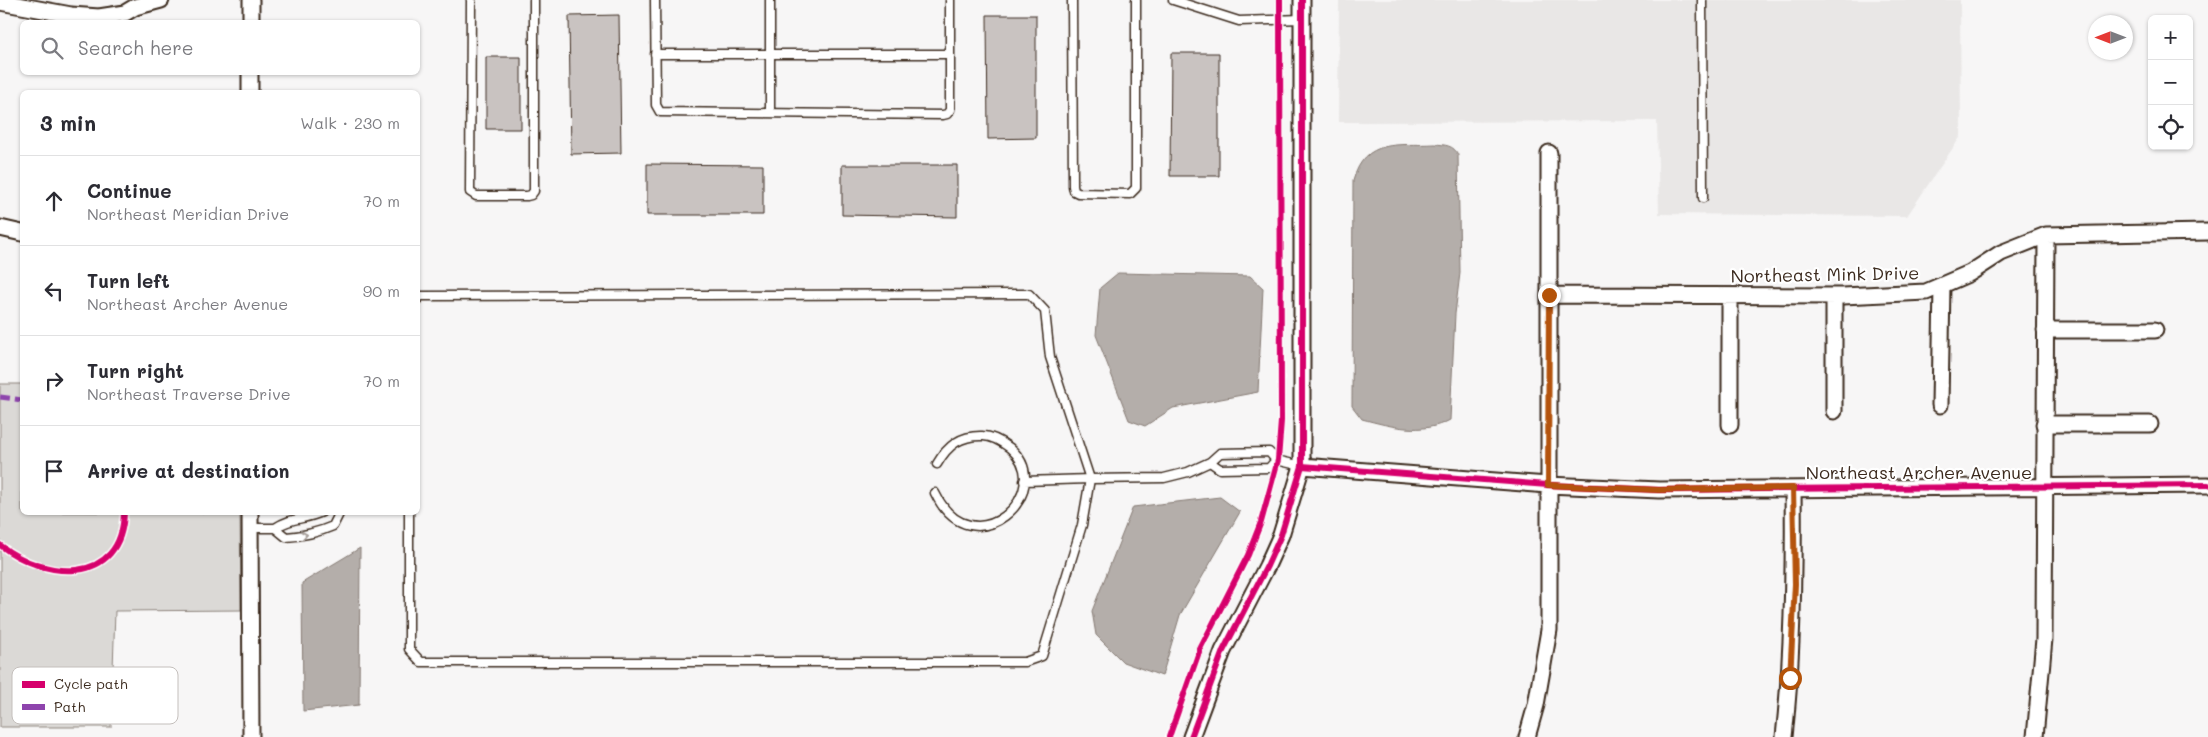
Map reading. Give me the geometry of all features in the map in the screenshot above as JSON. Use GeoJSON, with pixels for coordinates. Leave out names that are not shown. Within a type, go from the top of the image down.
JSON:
{"type":"FeatureCollection","features":[{"type":"Feature","properties":{"kind":"street"},"geometry":{"type":"LineString","coordinates":[[0,2],[71,15],[99,17],[125,13],[135,3],[161,0]]}},
{"type":"Feature","properties":{"kind":"street"},"geometry":{"type":"LineString","coordinates":[[251,0],[251,20]]}},
{"type":"Feature","properties":{"kind":"street"},"geometry":{"type":"LineString","coordinates":[[1192,737],[1223,651],[1281,535],[1302,466],[1302,0]]}},
{"type":"Feature","properties":{"kind":"street"},"geometry":{"type":"LineString","coordinates":[[250,75],[250,90]]}},
{"type":"Feature","properties":{"kind":"street"},"geometry":{"type":"LineString","coordinates":[[1528,737],[1536,705],[1549,630],[1549,153]]}},
{"type":"Feature","properties":{"kind":"street"},"geometry":{"type":"LineString","coordinates":[[0,228],[20,233]]}},
{"type":"Feature","properties":{"kind":"street","name":"Northeast Mink Drive"},"geometry":{"type":"LineString","coordinates":[[1549,295],[1834,296],[1926,292],[1970,273],[2000,253],[2046,235],[2208,232]]}},
{"type":"Feature","properties":{"kind":"street"},"geometry":{"type":"LineString","coordinates":[[2035,737],[2044,638],[2046,235]]}},
{"type":"Feature","properties":{"kind":"street"},"geometry":{"type":"LineString","coordinates":[[1940,405],[1942,286]]}},
{"type":"Feature","properties":{"kind":"street"},"geometry":{"type":"LineString","coordinates":[[1730,296],[1730,425]]}},
{"type":"Feature","properties":{"kind":"street"},"geometry":{"type":"LineString","coordinates":[[1834,296],[1834,410]]}},
{"type":"Feature","properties":{"kind":"street"},"geometry":{"type":"LineString","coordinates":[[2045,330],[2155,330]]}},
{"type":"Feature","properties":{"kind":"street"},"geometry":{"type":"LineString","coordinates":[[2044,424],[2150,424]]}},
{"type":"Feature","properties":{"kind":"street","name":"Northeast Archer Avenue"},"geometry":{"type":"LineString","coordinates":[[1302,466],[1548,485],[1658,490],[2208,485]]}},
{"type":"Feature","properties":{"kind":"street"},"geometry":{"type":"LineString","coordinates":[[1784,737],[1790,678],[1795,584],[1793,488]]}},
{"type":"Feature","properties":{"kind":"street"},"geometry":{"type":"LineString","coordinates":[[250,515],[250,737]]}},
{"type":"Feature","properties":{"kind":"lane"},"geometry":{"type":"LineString","coordinates":[[471,0],[470,192],[476,196],[527,196],[531,195],[534,191],[534,0]]}},
{"type":"Feature","properties":{"kind":"lane"},"geometry":{"type":"LineString","coordinates":[[655,0],[656,105],[660,112],[947,114],[950,110],[950,0]]}},
{"type":"Feature","properties":{"kind":"lane"},"geometry":{"type":"LineString","coordinates":[[770,0],[770,113]]}},
{"type":"Feature","properties":{"kind":"lane"},"geometry":{"type":"LineString","coordinates":[[1072,0],[1074,191],[1078,193],[1130,194],[1136,188],[1136,0]]}},
{"type":"Feature","properties":{"kind":"lane"},"geometry":{"type":"LineString","coordinates":[[1173,0],[1239,21],[1302,19]]}},
{"type":"Feature","properties":{"kind":"lane"},"geometry":{"type":"LineString","coordinates":[[1702,0],[1702,198]]}},
{"type":"Feature","properties":{"kind":"lane"},"geometry":{"type":"LineString","coordinates":[[655,54],[950,54]]}},
{"type":"Feature","properties":{"kind":"lane"},"geometry":{"type":"LineString","coordinates":[[409,515],[409,649],[421,662],[1024,662],[1042,656],[1082,525],[1090,479],[1050,357],[1045,311],[1030,294],[420,296]]}},
{"type":"Feature","properties":{"kind":"lane"},"geometry":{"type":"LineString","coordinates":[[935,493],[942,506],[951,516],[964,523],[985,525],[1005,518],[1015,508],[1022,495],[1024,481],[1022,465],[1014,452],[1002,442],[988,436],[972,435],[957,440],[945,450],[937,464]]}},
{"type":"Feature","properties":{"kind":"lane"},"geometry":{"type":"LineString","coordinates":[[1024,481],[1164,478],[1188,472],[1210,462],[1220,453],[1269,452],[1276,460],[1302,466]]}},
{"type":"Feature","properties":{"kind":"lane"},"geometry":{"type":"LineString","coordinates":[[1210,462],[1220,469],[1269,468],[1276,460]]}},
{"type":"Feature","properties":{"kind":"lane"},"geometry":{"type":"LineString","coordinates":[[250,528],[275,528],[286,520],[301,519],[313,515]]}},
{"type":"Feature","properties":{"kind":"lane"},"geometry":{"type":"LineString","coordinates":[[275,528],[286,537],[302,536],[333,526],[338,515]]}},
{"type":"Feature","properties":{"kind":"shaded area"},"geometry":{"type":"Polygon","coordinates":[[[1339,0],[1960,0],[1961,136],[1907,216],[1659,214],[1657,121],[1338,122],[1339,0]]]}},
{"type":"Feature","properties":{"kind":"shaded area"},"geometry":{"type":"Polygon","coordinates":[[[1435,144],[1452,147],[1458,155],[1460,273],[1455,314],[1450,420],[1429,427],[1396,427],[1362,419],[1352,406],[1353,181],[1358,167],[1374,150],[1396,145],[1435,144]]]}},
{"type":"Feature","properties":{"kind":"shaded area"},"geometry":{"type":"Polygon","coordinates":[[[1118,273],[1250,276],[1263,288],[1258,392],[1173,408],[1145,426],[1129,420],[1096,335],[1100,288],[1118,273]]]}},
{"type":"Feature","properties":{"kind":"shaded area"},"geometry":{"type":"Polygon","coordinates":[[[0,384],[20,384],[20,515],[240,515],[241,610],[115,611],[113,667],[12,667],[12,724],[111,724],[111,727],[0,727],[0,384]]]}},
{"type":"Feature","properties":{"kind":"shaded area"},"geometry":{"type":"Polygon","coordinates":[[[1220,497],[1240,512],[1180,615],[1162,676],[1123,662],[1096,635],[1092,611],[1133,507],[1220,497]]]}},
{"type":"Feature","properties":{"kind":"shaded area"},"geometry":{"type":"Polygon","coordinates":[[[360,548],[359,705],[303,711],[302,583],[360,548]]]}},
{"type":"Feature","properties":{"kind":"building"},"geometry":{"type":"Polygon","coordinates":[[[619,15],[621,153],[571,154],[569,16],[619,15]]]}},
{"type":"Feature","properties":{"kind":"building"},"geometry":{"type":"Polygon","coordinates":[[[987,15],[1036,15],[1036,138],[988,139],[987,15]]]}},
{"type":"Feature","properties":{"kind":"building"},"geometry":{"type":"Polygon","coordinates":[[[1171,53],[1219,53],[1219,176],[1170,176],[1171,53]]]}},
{"type":"Feature","properties":{"kind":"building"},"geometry":{"type":"Polygon","coordinates":[[[486,57],[521,57],[521,129],[486,129],[486,57]]]}},
{"type":"Feature","properties":{"kind":"building"},"geometry":{"type":"Polygon","coordinates":[[[647,164],[763,165],[763,215],[647,215],[647,164]]]}},
{"type":"Feature","properties":{"kind":"building"},"geometry":{"type":"Polygon","coordinates":[[[842,165],[957,165],[957,217],[842,215],[842,165]]]}},
{"type":"Feature","properties":{"kind":"marked path"},"geometry":{"type":"LineString","coordinates":[[0,397],[20,400]]}},
{"type":"Feature","properties":{"kind":"cycle path"},"geometry":{"type":"LineString","coordinates":[[1169,737],[1200,649],[1248,555],[1261,522],[1278,460],[1281,421],[1280,0]]}},
{"type":"Feature","properties":{"kind":"cycle path"},"geometry":{"type":"LineString","coordinates":[[1191,737],[1223,651],[1281,535],[1302,466],[1302,0]]}},
{"type":"Feature","properties":{"kind":"cycle path"},"geometry":{"type":"LineString","coordinates":[[1302,466],[1548,485],[1659,490],[2208,485]]}},
{"type":"Feature","properties":{"kind":"cycle path"},"geometry":{"type":"LineString","coordinates":[[0,545],[18,557],[38,565],[58,570],[78,570],[95,565],[110,554],[120,536],[124,515]]}},
{"type":"Feature","properties":{"kind":"route"},"geometry":{"type":"LineString","coordinates":[[1549,295],[1548,485],[1658,490],[1793,488],[1795,584],[1790,678]]}}]}
